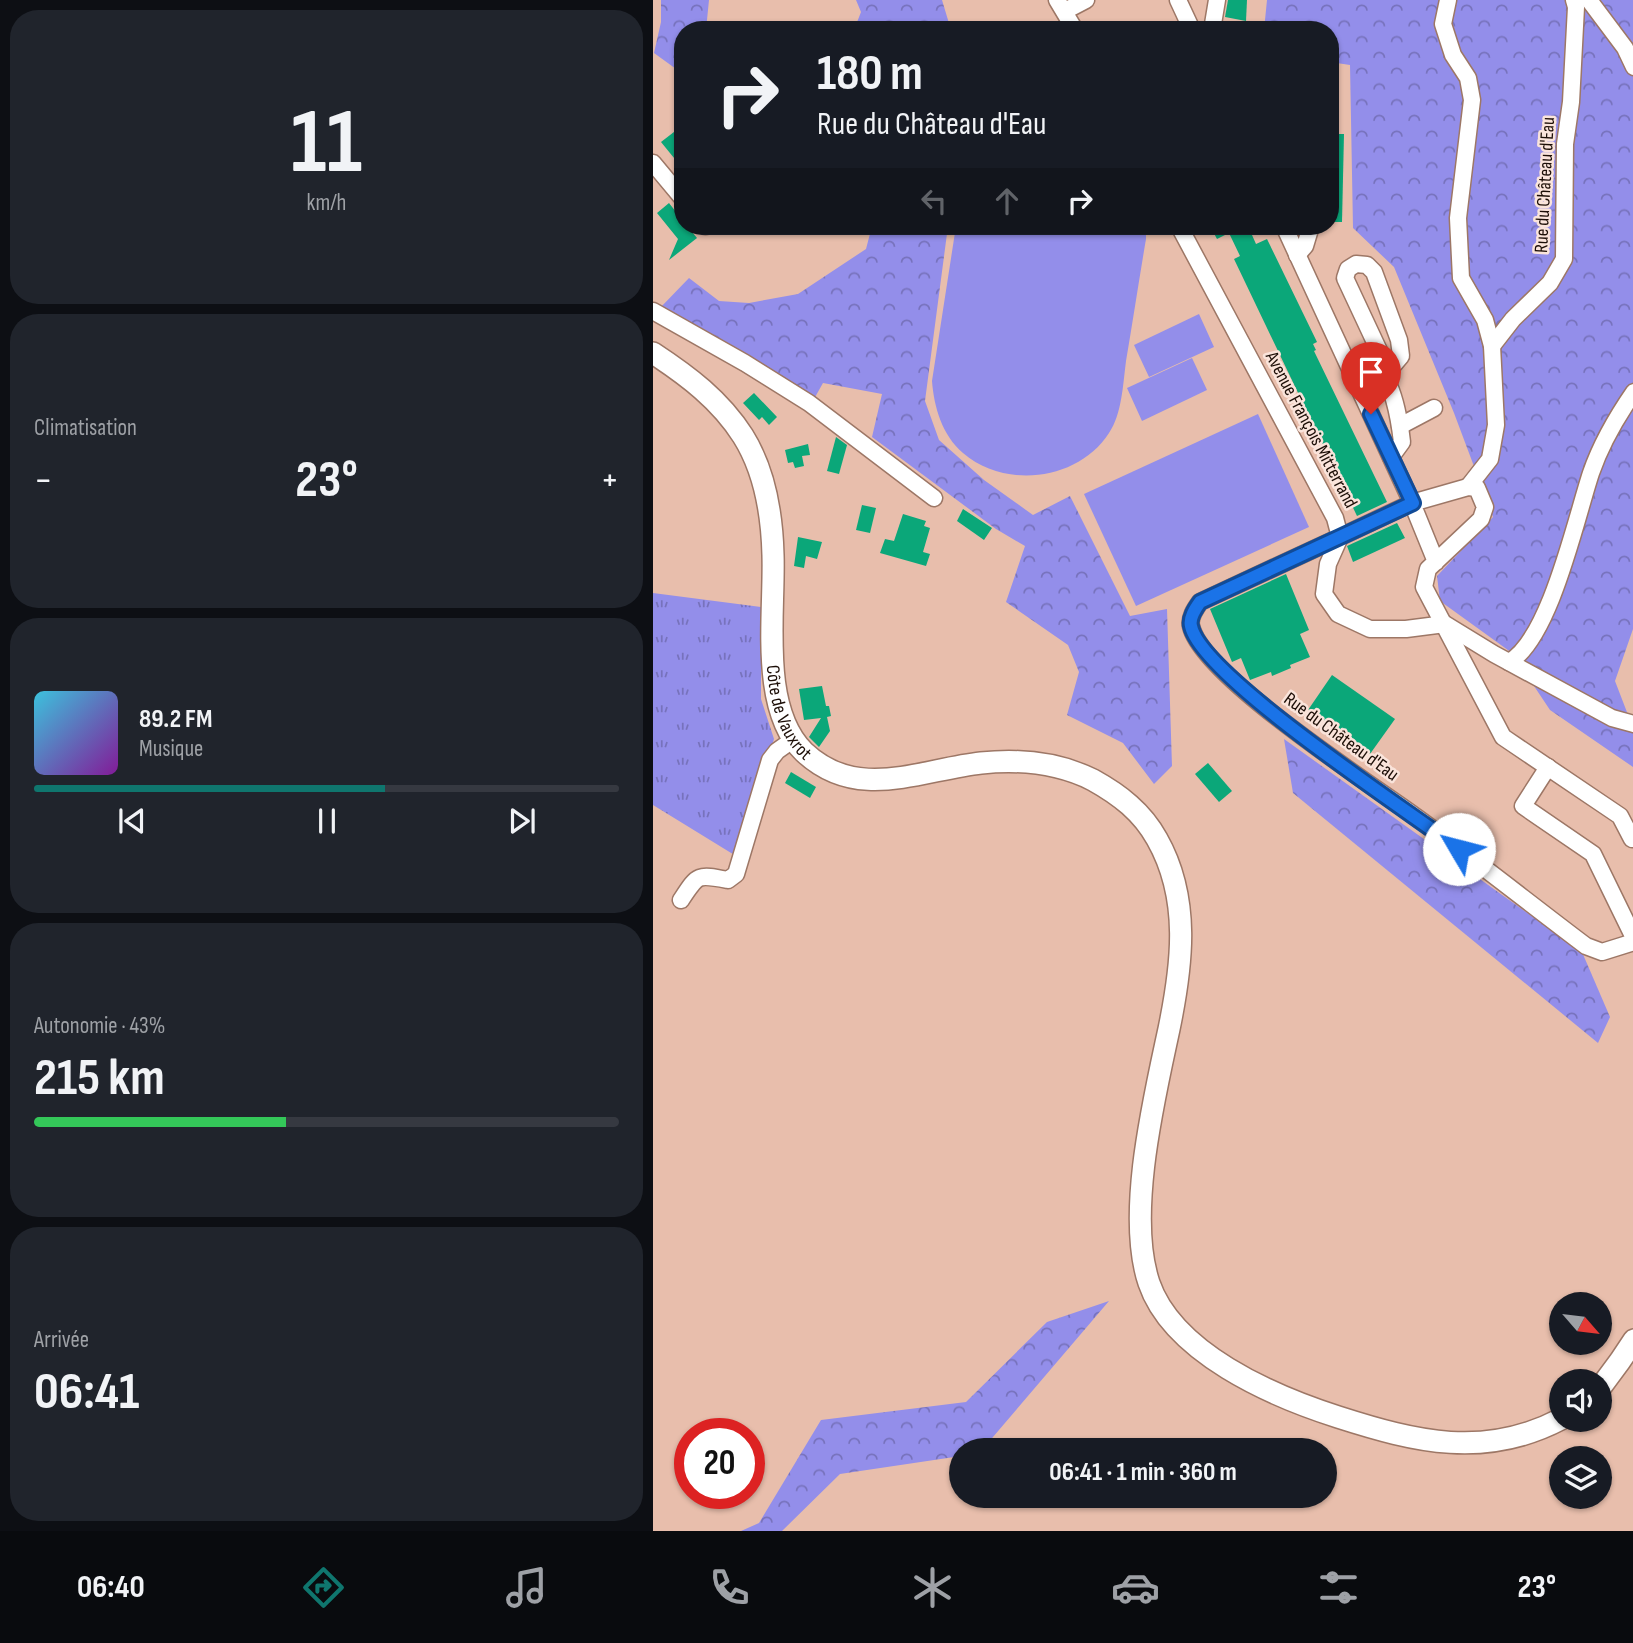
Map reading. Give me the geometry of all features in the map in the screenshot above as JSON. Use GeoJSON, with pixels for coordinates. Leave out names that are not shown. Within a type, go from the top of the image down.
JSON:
{"type":"FeatureCollection","features":[{"type":"Feature","properties":{"kind":"main road","name":"Côte de Vauxrot"},"geometry":{"type":"LineString","coordinates":[[653,353],[694,380],[710,395],[743,436],[758,467],[770,514],[778,705],[794,739],[810,757],[831,771],[867,780],[980,763],[1004,761],[1042,764],[1084,776],[1104,786],[1126,801],[1142,817],[1156,838],[1175,883],[1181,924],[1179,977],[1151,1110],[1141,1201],[1145,1267],[1163,1311],[1188,1340],[1228,1367],[1309,1407],[1362,1425],[1435,1441],[1476,1444],[1510,1438],[1549,1423]]}},
{"type":"Feature","properties":{"kind":"main road"},"geometry":{"type":"LineString","coordinates":[[1612,1372],[1633,1340]]}},
{"type":"Feature","properties":{"kind":"street"},"geometry":{"type":"LineString","coordinates":[[1070,21],[1061,5],[1086,0]]}},
{"type":"Feature","properties":{"kind":"street"},"geometry":{"type":"LineString","coordinates":[[1178,0],[1188,21]]}},
{"type":"Feature","properties":{"kind":"street"},"geometry":{"type":"LineString","coordinates":[[1214,21],[1217,0]]}},
{"type":"Feature","properties":{"kind":"street"},"geometry":{"type":"LineString","coordinates":[[1448,0],[1443,24],[1453,55],[1469,78],[1472,100],[1458,218],[1461,278],[1485,320],[1492,346],[1496,425],[1490,458],[1468,487]]}},
{"type":"Feature","properties":{"kind":"street","name":"Rue du Château d'Eau"},"geometry":{"type":"LineString","coordinates":[[1492,346],[1513,319],[1550,283],[1564,259],[1565,144],[1571,102],[1576,7],[1574,0]]}},
{"type":"Feature","properties":{"kind":"street"},"geometry":{"type":"LineString","coordinates":[[1589,0],[1625,48],[1633,67]]}},
{"type":"Feature","properties":{"kind":"street"},"geometry":{"type":"LineString","coordinates":[[653,163],[674,188]]}},
{"type":"Feature","properties":{"kind":"street","name":"Avenue François Mitterrand"},"geometry":{"type":"LineString","coordinates":[[1184,235],[1335,518],[1340,537],[1413,503],[1468,487]]}},
{"type":"Feature","properties":{"kind":"street"},"geometry":{"type":"LineString","coordinates":[[1288,235],[1413,503],[1436,562]]}},
{"type":"Feature","properties":{"kind":"street"},"geometry":{"type":"LineString","coordinates":[[1297,255],[1305,246],[1308,235]]}},
{"type":"Feature","properties":{"kind":"street"},"geometry":{"type":"LineString","coordinates":[[1386,373],[1401,356],[1399,340],[1374,272],[1367,265],[1356,264],[1348,270],[1345,278],[1386,373],[1400,426],[1402,442],[1391,457]]}},
{"type":"Feature","properties":{"kind":"street"},"geometry":{"type":"LineString","coordinates":[[653,311],[809,403],[934,498]]}},
{"type":"Feature","properties":{"kind":"street"},"geometry":{"type":"LineString","coordinates":[[1351,371],[1371,367],[1386,373]]}},
{"type":"Feature","properties":{"kind":"street"},"geometry":{"type":"LineString","coordinates":[[1509,662],[1518,657],[1531,640],[1561,578],[1592,471],[1611,426],[1633,392]]}},
{"type":"Feature","properties":{"kind":"street"},"geometry":{"type":"LineString","coordinates":[[1400,426],[1434,408]]}},
{"type":"Feature","properties":{"kind":"street"},"geometry":{"type":"LineString","coordinates":[[1468,487],[1477,488],[1482,495],[1485,507],[1481,519],[1428,569],[1424,587],[1503,737],[1620,816],[1632,839]]}},
{"type":"Feature","properties":{"kind":"street"},"geometry":{"type":"LineString","coordinates":[[1340,537],[1328,564],[1324,594],[1338,614],[1370,629],[1406,629],[1445,624],[1612,718],[1633,724]]}},
{"type":"Feature","properties":{"kind":"street","name":"Rue du Château d'Eau"},"geometry":{"type":"LineString","coordinates":[[1340,537],[1200,602],[1193,612],[1190,625],[1198,641],[1219,666],[1286,725],[1417,817],[1586,946],[1602,952],[1633,940]]}},
{"type":"Feature","properties":{"kind":"street"},"geometry":{"type":"LineString","coordinates":[[681,900],[694,880],[705,875],[728,880],[736,874],[770,760],[777,751],[794,739]]}},
{"type":"Feature","properties":{"kind":"street"},"geometry":{"type":"LineString","coordinates":[[1548,767],[1523,806],[1593,854],[1633,940]]}},
{"type":"Feature","properties":{"kind":"green space"},"geometry":{"type":"Polygon","coordinates":[[[661,0],[709,0],[707,21],[674,21],[674,67],[654,53],[661,22],[661,0]]]}},
{"type":"Feature","properties":{"kind":"green space"},"geometry":{"type":"Polygon","coordinates":[[[856,0],[942,0],[948,21],[858,21],[861,12],[856,0]]]}},
{"type":"Feature","properties":{"kind":"green space"},"geometry":{"type":"Polygon","coordinates":[[[1267,0],[1633,0],[1634,626],[1615,681],[1630,720],[1633,721],[1633,767],[1550,710],[1512,653],[1440,601],[1437,576],[1493,517],[1394,267],[1353,228],[1350,65],[1339,63],[1339,21],[1265,21],[1267,0]]]}},
{"type":"Feature","properties":{"kind":"green space"},"geometry":{"type":"Polygon","coordinates":[[[870,235],[947,235],[925,401],[939,440],[984,480],[1033,515],[1070,496],[1130,616],[1167,609],[1172,766],[1154,784],[1123,743],[1067,715],[1079,672],[1068,645],[1006,602],[1025,546],[996,529],[872,437],[882,394],[823,383],[814,399],[660,308],[689,278],[719,301],[749,303],[798,294],[866,249],[870,235]]]}},
{"type":"Feature","properties":{"kind":"green space"},"geometry":{"type":"Polygon","coordinates":[[[955,235],[1146,235],[1119,408],[1109,433],[1096,449],[1080,461],[1061,470],[1020,475],[980,465],[956,446],[944,429],[937,410],[932,381],[955,235]]]}},
{"type":"Feature","properties":{"kind":"green space"},"geometry":{"type":"Polygon","coordinates":[[[1199,314],[1214,347],[1149,377],[1134,345],[1199,314]]]}},
{"type":"Feature","properties":{"kind":"green space"},"geometry":{"type":"Polygon","coordinates":[[[1192,358],[1207,390],[1142,421],[1127,388],[1192,358]]]}},
{"type":"Feature","properties":{"kind":"green space"},"geometry":{"type":"Polygon","coordinates":[[[1258,414],[1309,527],[1136,606],[1084,494],[1258,414]]]}},
{"type":"Feature","properties":{"kind":"green space"},"geometry":{"type":"Polygon","coordinates":[[[653,593],[761,607],[761,699],[774,739],[736,856],[653,805],[653,593]]]}},
{"type":"Feature","properties":{"kind":"green space"},"geometry":{"type":"Polygon","coordinates":[[[1284,739],[1582,952],[1610,1017],[1598,1043],[1293,793],[1284,739]]]}},
{"type":"Feature","properties":{"kind":"green space"},"geometry":{"type":"Polygon","coordinates":[[[1109,1301],[992,1438],[949,1438],[949,1458],[840,1474],[782,1531],[741,1531],[759,1523],[821,1420],[966,1402],[1047,1322],[1109,1301]]]}},
{"type":"Feature","properties":{"kind":"building"},"geometry":{"type":"Polygon","coordinates":[[[1228,0],[1247,0],[1246,21],[1225,17],[1228,0]]]}},
{"type":"Feature","properties":{"kind":"building"},"geometry":{"type":"Polygon","coordinates":[[[674,132],[674,158],[661,142],[674,132]]]}},
{"type":"Feature","properties":{"kind":"building"},"geometry":{"type":"Polygon","coordinates":[[[1339,134],[1344,134],[1342,222],[1339,222],[1339,134]]]}},
{"type":"Feature","properties":{"kind":"building"},"geometry":{"type":"Polygon","coordinates":[[[669,203],[674,209],[674,234],[657,213],[669,203]]]}},
{"type":"Feature","properties":{"kind":"building"},"geometry":{"type":"Polygon","coordinates":[[[675,235],[694,235],[697,238],[669,260],[678,239],[675,235]]]}},
{"type":"Feature","properties":{"kind":"building"},"geometry":{"type":"Polygon","coordinates":[[[1230,235],[1252,235],[1256,244],[1267,239],[1317,342],[1313,344],[1316,350],[1314,351],[1387,502],[1357,516],[1234,259],[1240,256],[1230,235]]]}},
{"type":"Feature","properties":{"kind":"building"},"geometry":{"type":"Polygon","coordinates":[[[754,393],[777,417],[769,425],[762,417],[759,420],[743,403],[754,393]]]}},
{"type":"Feature","properties":{"kind":"building"},"geometry":{"type":"Polygon","coordinates":[[[836,437],[847,445],[839,474],[827,471],[836,437]]]}},
{"type":"Feature","properties":{"kind":"building"},"geometry":{"type":"Polygon","coordinates":[[[808,444],[810,455],[802,456],[804,466],[795,468],[793,462],[788,463],[785,450],[808,444]]]}},
{"type":"Feature","properties":{"kind":"building"},"geometry":{"type":"Polygon","coordinates":[[[862,505],[876,508],[870,533],[856,530],[862,505]]]}},
{"type":"Feature","properties":{"kind":"building"},"geometry":{"type":"Polygon","coordinates":[[[963,509],[992,528],[984,540],[957,521],[963,509]]]}},
{"type":"Feature","properties":{"kind":"building"},"geometry":{"type":"Polygon","coordinates":[[[903,514],[926,521],[924,526],[930,528],[923,552],[930,554],[926,566],[880,553],[885,539],[894,541],[903,514]]]}},
{"type":"Feature","properties":{"kind":"building"},"geometry":{"type":"Polygon","coordinates":[[[1397,523],[1405,538],[1353,562],[1347,546],[1397,523]]]}},
{"type":"Feature","properties":{"kind":"building"},"geometry":{"type":"Polygon","coordinates":[[[798,537],[822,542],[817,559],[806,556],[804,568],[794,566],[798,537]]]}},
{"type":"Feature","properties":{"kind":"building"},"geometry":{"type":"Polygon","coordinates":[[[1286,574],[1309,630],[1300,634],[1310,657],[1272,676],[1271,672],[1250,680],[1241,658],[1232,662],[1210,609],[1286,574]]]}},
{"type":"Feature","properties":{"kind":"building"},"geometry":{"type":"Polygon","coordinates":[[[1332,675],[1395,719],[1370,754],[1308,710],[1332,675]]]}},
{"type":"Feature","properties":{"kind":"building"},"geometry":{"type":"Polygon","coordinates":[[[822,686],[831,716],[827,717],[830,731],[819,747],[809,737],[821,718],[804,720],[799,689],[822,686]]]}},
{"type":"Feature","properties":{"kind":"building"},"geometry":{"type":"Polygon","coordinates":[[[1208,763],[1232,791],[1219,802],[1195,774],[1208,763]]]}},
{"type":"Feature","properties":{"kind":"building"},"geometry":{"type":"Polygon","coordinates":[[[791,772],[816,787],[810,798],[785,783],[791,772]]]}},
{"type":"Feature","properties":{"kind":"route"},"geometry":{"type":"LineString","coordinates":[[1371,414],[1413,503],[1200,602],[1193,612],[1190,625],[1212,659],[1286,725],[1459,849]]}}]}
